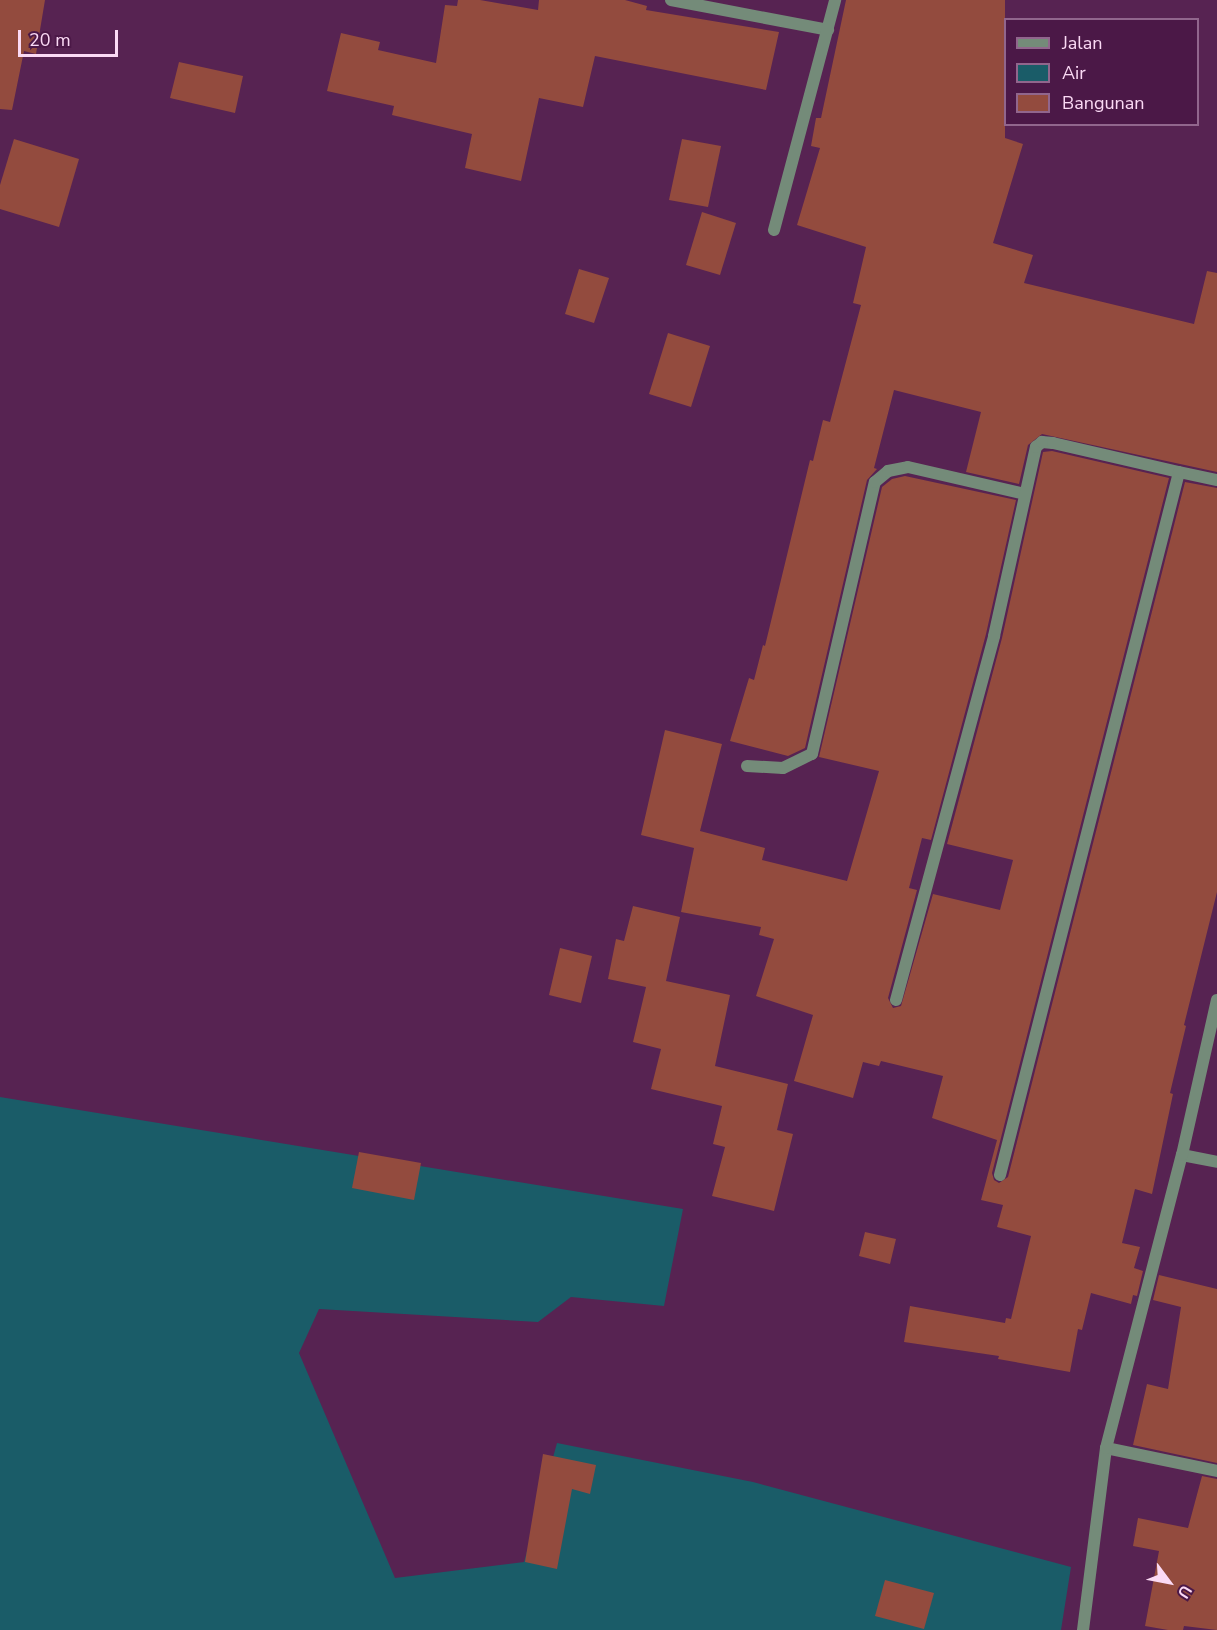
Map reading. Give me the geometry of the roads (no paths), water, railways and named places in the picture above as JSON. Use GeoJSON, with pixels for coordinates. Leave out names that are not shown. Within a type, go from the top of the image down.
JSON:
{"type":"FeatureCollection","features":[{"type":"Feature","properties":{"kind":"street"},"geometry":{"type":"LineString","coordinates":[[671,0],[828,30]]}},
{"type":"Feature","properties":{"kind":"street"},"geometry":{"type":"LineString","coordinates":[[774,230],[835,0]]}},
{"type":"Feature","properties":{"kind":"street"},"geometry":{"type":"LineString","coordinates":[[896,1000],[993,636],[1036,447],[1042,442],[1217,480]]}},
{"type":"Feature","properties":{"kind":"street"},"geometry":{"type":"LineString","coordinates":[[747,766],[783,768],[812,754],[875,482],[888,471],[908,467],[1025,494]]}},
{"type":"Feature","properties":{"kind":"street"},"geometry":{"type":"LineString","coordinates":[[1000,1175],[1179,472]]}},
{"type":"Feature","properties":{"kind":"street"},"geometry":{"type":"LineString","coordinates":[[1083,1630],[1106,1448],[1182,1155],[1217,1000]]}},
{"type":"Feature","properties":{"kind":"street"},"geometry":{"type":"LineString","coordinates":[[1182,1155],[1217,1162]]}},
{"type":"Feature","properties":{"kind":"street"},"geometry":{"type":"LineString","coordinates":[[1106,1448],[1217,1471]]}},
{"type":"Feature","properties":{"kind":"water"},"geometry":{"type":"Polygon","coordinates":[[[0,1097],[683,1209],[664,1306],[571,1297],[538,1322],[319,1309],[299,1353],[395,1578],[524,1562],[557,1443],[753,1482],[1071,1567],[1061,1630],[0,1630],[0,1097]]]}}]}
